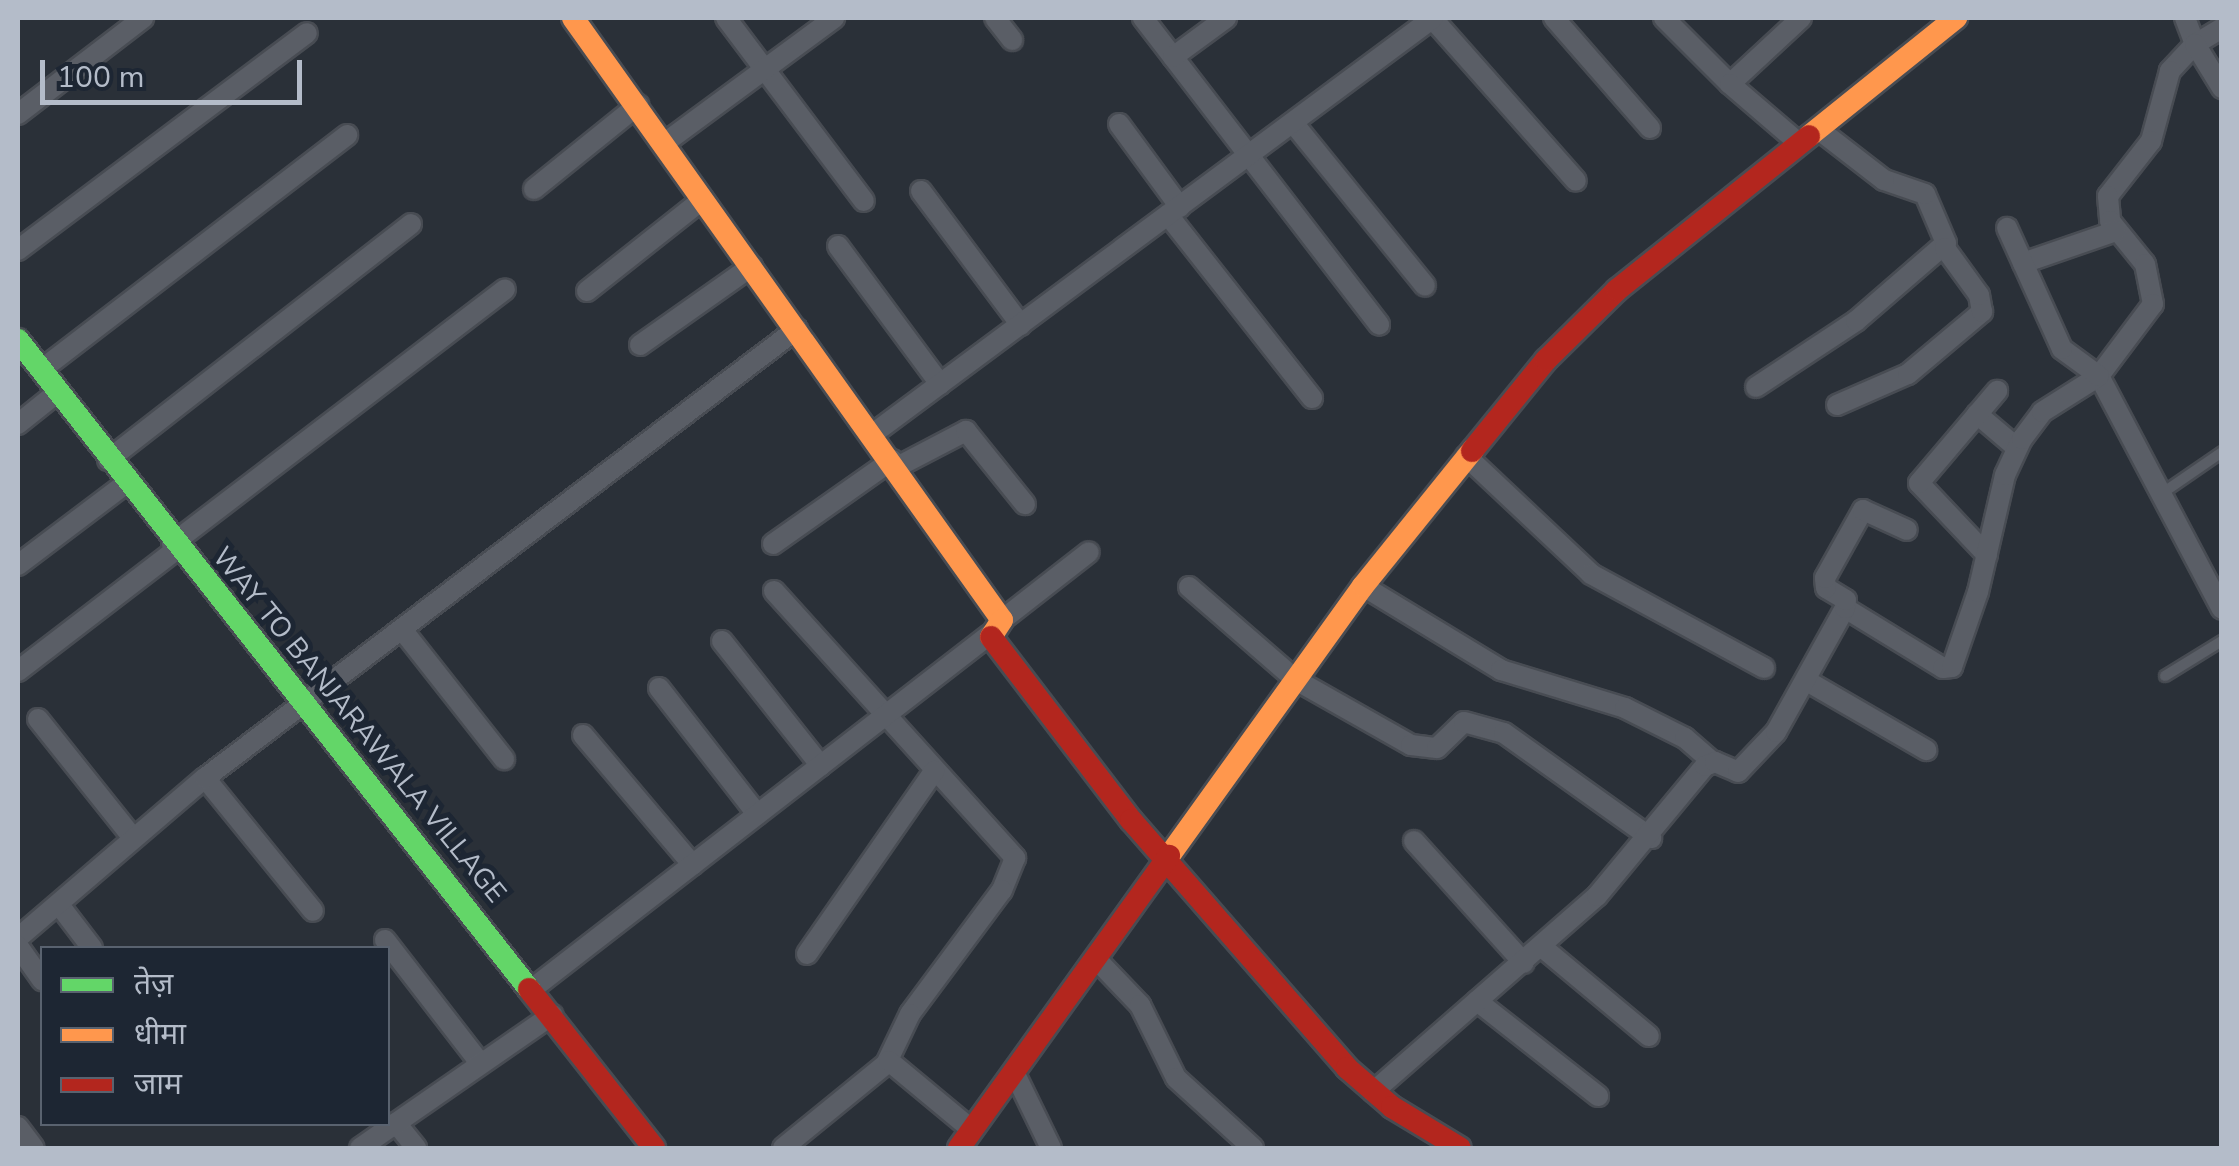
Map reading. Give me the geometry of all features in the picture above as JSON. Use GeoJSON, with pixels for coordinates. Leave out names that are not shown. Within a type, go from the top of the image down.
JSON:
{"type":"FeatureCollection","features":[{"type":"Feature","properties":{"kind":"street"},"geometry":{"type":"LineString","coordinates":[[18,114],[143,18]]}},
{"type":"Feature","properties":{"kind":"street"},"geometry":{"type":"LineString","coordinates":[[573,18],[874,433],[996,628],[1132,820],[1373,1092],[1460,1148]]}},
{"type":"Feature","properties":{"kind":"street"},"geometry":{"type":"LineString","coordinates":[[726,18],[864,201]]}},
{"type":"Feature","properties":{"kind":"street"},"geometry":{"type":"LineString","coordinates":[[666,142],[834,18]]}},
{"type":"Feature","properties":{"kind":"street"},"geometry":{"type":"LineString","coordinates":[[995,18],[1012,40]]}},
{"type":"Feature","properties":{"kind":"street"},"geometry":{"type":"LineString","coordinates":[[1144,18],[1379,325]]}},
{"type":"Feature","properties":{"kind":"street"},"geometry":{"type":"LineString","coordinates":[[1174,57],[1226,18]]}},
{"type":"Feature","properties":{"kind":"street"},"geometry":{"type":"LineString","coordinates":[[874,433],[1433,18],[1576,181]]}},
{"type":"Feature","properties":{"kind":"street"},"geometry":{"type":"LineString","coordinates":[[1554,18],[1650,128]]}},
{"type":"Feature","properties":{"kind":"street"},"geometry":{"type":"LineString","coordinates":[[1664,18],[1730,84],[1884,180],[1925,194],[1946,237],[1945,248],[1979,295],[1982,312],[1908,374],[1837,405]]}},
{"type":"Feature","properties":{"kind":"street"},"geometry":{"type":"LineString","coordinates":[[1730,84],[1801,18]]}},
{"type":"Feature","properties":{"kind":"street"},"geometry":{"type":"LineString","coordinates":[[889,1061],[965,1139],[1016,1076],[1363,586],[1466,456],[1578,326],[1956,18]]}},
{"type":"Feature","properties":{"kind":"street"},"geometry":{"type":"LineString","coordinates":[[2185,18],[2195,44],[2222,88]]}},
{"type":"Feature","properties":{"kind":"street"},"geometry":{"type":"LineString","coordinates":[[1844,608],[1950,669],[1987,555],[2004,474],[2018,448],[2042,412],[2100,376],[2155,292],[2146,264],[2116,231],[2108,196],[2151,141],[2170,71],[2195,44],[2222,28]]}},
{"type":"Feature","properties":{"kind":"street"},"geometry":{"type":"LineString","coordinates":[[18,250],[307,33]]}},
{"type":"Feature","properties":{"kind":"street"},"geometry":{"type":"LineString","coordinates":[[534,189],[638,105]]}},
{"type":"Feature","properties":{"kind":"street"},"geometry":{"type":"LineString","coordinates":[[1119,124],[1174,211],[1312,398]]}},
{"type":"Feature","properties":{"kind":"street"},"geometry":{"type":"LineString","coordinates":[[1294,124],[1424,286]]}},
{"type":"Feature","properties":{"kind":"street"},"geometry":{"type":"LineString","coordinates":[[41,370],[347,135]]}},
{"type":"Feature","properties":{"kind":"street"},"geometry":{"type":"LineString","coordinates":[[920,192],[1021,325]]}},
{"type":"Feature","properties":{"kind":"street"},"geometry":{"type":"LineString","coordinates":[[587,291],[704,199]]}},
{"type":"Feature","properties":{"kind":"street"},"geometry":{"type":"LineString","coordinates":[[108,460],[411,224]]}},
{"type":"Feature","properties":{"kind":"street"},"geometry":{"type":"LineString","coordinates":[[2008,228],[2062,349],[2100,376],[2161,494],[2215,580],[2222,609]]}},
{"type":"Feature","properties":{"kind":"street"},"geometry":{"type":"LineString","coordinates":[[2023,263],[2116,231]]}},
{"type":"Feature","properties":{"kind":"street"},"geometry":{"type":"LineString","coordinates":[[838,246],[940,384]]}},
{"type":"Feature","properties":{"kind":"street"},"geometry":{"type":"LineString","coordinates":[[1756,387],[1856,321],[1945,248]]}},
{"type":"Feature","properties":{"kind":"street"},"geometry":{"type":"LineString","coordinates":[[640,345],[752,266]]}},
{"type":"Feature","properties":{"kind":"street"},"geometry":{"type":"LineString","coordinates":[[18,671],[505,289]]}},
{"type":"Feature","properties":{"kind":"street"},"geometry":{"type":"LineString","coordinates":[[18,938],[205,778],[310,704],[797,329]]}},
{"type":"Feature","properties":{"kind":"street","name":"WAY TO BANJARAWALA VILLAGE"},"geometry":{"type":"LineString","coordinates":[[18,340],[125,484],[310,704],[654,1148]]}},
{"type":"Feature","properties":{"kind":"street"},"geometry":{"type":"LineString","coordinates":[[1987,555],[1919,488],[1997,391]]}},
{"type":"Feature","properties":{"kind":"street"},"geometry":{"type":"LineString","coordinates":[[18,424],[58,392]]}},
{"type":"Feature","properties":{"kind":"street"},"geometry":{"type":"LineString","coordinates":[[1977,414],[2018,448]]}},
{"type":"Feature","properties":{"kind":"street"},"geometry":{"type":"LineString","coordinates":[[773,544],[894,464],[966,430],[1025,504]]}},
{"type":"Feature","properties":{"kind":"street"},"geometry":{"type":"LineString","coordinates":[[1466,456],[1591,574],[1764,668]]}},
{"type":"Feature","properties":{"kind":"street"},"geometry":{"type":"LineString","coordinates":[[18,565],[125,484]]}},
{"type":"Feature","properties":{"kind":"street"},"geometry":{"type":"LineString","coordinates":[[1363,586],[1501,670],[1625,708],[1685,738],[1733,773],[1743,768],[1776,732],[1844,608],[1846,600],[1826,588],[1825,578],[1863,510],[1907,530]]}},
{"type":"Feature","properties":{"kind":"street"},"geometry":{"type":"LineString","coordinates":[[532,990],[888,716],[1088,552]]}},
{"type":"Feature","properties":{"kind":"street"},"geometry":{"type":"LineString","coordinates":[[1188,587],[1296,680],[1421,749],[1442,745],[1464,722],[1504,733],[1651,838]]}},
{"type":"Feature","properties":{"kind":"street"},"geometry":{"type":"LineString","coordinates":[[774,591],[934,771],[1012,850],[1015,866],[910,1014],[889,1061],[783,1148]]}},
{"type":"Feature","properties":{"kind":"street"},"geometry":{"type":"LineString","coordinates":[[404,632],[504,759]]}},
{"type":"Feature","properties":{"kind":"street"},"geometry":{"type":"LineString","coordinates":[[722,641],[821,766]]}},
{"type":"Feature","properties":{"kind":"street"},"geometry":{"type":"LineString","coordinates":[[1807,681],[1926,750]]}},
{"type":"Feature","properties":{"kind":"street"},"geometry":{"type":"LineString","coordinates":[[659,688],[758,814]]}},
{"type":"Feature","properties":{"kind":"street"},"geometry":{"type":"LineString","coordinates":[[38,719],[133,838]]}},
{"type":"Feature","properties":{"kind":"street"},"geometry":{"type":"LineString","coordinates":[[583,735],[693,865]]}},
{"type":"Feature","properties":{"kind":"street"},"geometry":{"type":"LineString","coordinates":[[1373,1092],[1542,947],[1651,838],[1676,797],[1713,762]]}},
{"type":"Feature","properties":{"kind":"street"},"geometry":{"type":"LineString","coordinates":[[807,954],[934,771]]}},
{"type":"Feature","properties":{"kind":"street"},"geometry":{"type":"LineString","coordinates":[[205,778],[313,912]]}},
{"type":"Feature","properties":{"kind":"street"},"geometry":{"type":"LineString","coordinates":[[1414,841],[1524,963]]}},
{"type":"Feature","properties":{"kind":"street"},"geometry":{"type":"LineString","coordinates":[[60,906],[90,946]]}},
{"type":"Feature","properties":{"kind":"street"},"geometry":{"type":"LineString","coordinates":[[385,940],[390,946]]}},
{"type":"Feature","properties":{"kind":"street"},"geometry":{"type":"LineString","coordinates":[[18,946],[40,977]]}},
{"type":"Feature","properties":{"kind":"street"},"geometry":{"type":"LineString","coordinates":[[390,946],[480,1063]]}},
{"type":"Feature","properties":{"kind":"street"},"geometry":{"type":"LineString","coordinates":[[1542,947],[1649,1036]]}},
{"type":"Feature","properties":{"kind":"street"},"geometry":{"type":"LineString","coordinates":[[1096,959],[1140,1005],[1176,1078],[1253,1148]]}},
{"type":"Feature","properties":{"kind":"street"},"geometry":{"type":"LineString","coordinates":[[1477,1001],[1598,1096]]}},
{"type":"Feature","properties":{"kind":"street"},"geometry":{"type":"LineString","coordinates":[[390,1121],[552,1015]]}},
{"type":"Feature","properties":{"kind":"street"},"geometry":{"type":"LineString","coordinates":[[1016,1076],[1052,1148]]}},
{"type":"Feature","properties":{"kind":"street"},"geometry":{"type":"LineString","coordinates":[[18,1127],[34,1148]]}},
{"type":"Feature","properties":{"kind":"street"},"geometry":{"type":"LineString","coordinates":[[360,1148],[381,1127],[416,1148]]}},
{"type":"Feature","properties":{"kind":"lane"},"geometry":{"type":"LineString","coordinates":[[2161,494],[2222,452]]}},
{"type":"Feature","properties":{"kind":"lane"},"geometry":{"type":"LineString","coordinates":[[2165,676],[2222,641]]}},
{"type":"Feature","properties":{"kind":"traffic: fast"},"geometry":{"type":"LineString","coordinates":[[18,340],[529,989]]}},
{"type":"Feature","properties":{"kind":"traffic: slow"},"geometry":{"type":"LineString","coordinates":[[573,18],[1002,620],[991,637]]}},
{"type":"Feature","properties":{"kind":"traffic: slow"},"geometry":{"type":"LineString","coordinates":[[1809,136],[1956,18]]}},
{"type":"Feature","properties":{"kind":"traffic: slow"},"geometry":{"type":"LineString","coordinates":[[1169,856],[1363,586],[1472,451]]}},
{"type":"Feature","properties":{"kind":"traffic: jam"},"geometry":{"type":"LineString","coordinates":[[1472,451],[1546,360],[1617,290],[1809,136]]}},
{"type":"Feature","properties":{"kind":"traffic: jam"},"geometry":{"type":"LineString","coordinates":[[991,637],[1131,820],[1347,1068],[1392,1107],[1460,1148]]}},
{"type":"Feature","properties":{"kind":"traffic: jam"},"geometry":{"type":"LineString","coordinates":[[959,1148],[1169,856]]}},
{"type":"Feature","properties":{"kind":"traffic: jam"},"geometry":{"type":"LineString","coordinates":[[529,989],[654,1148]]}}]}
